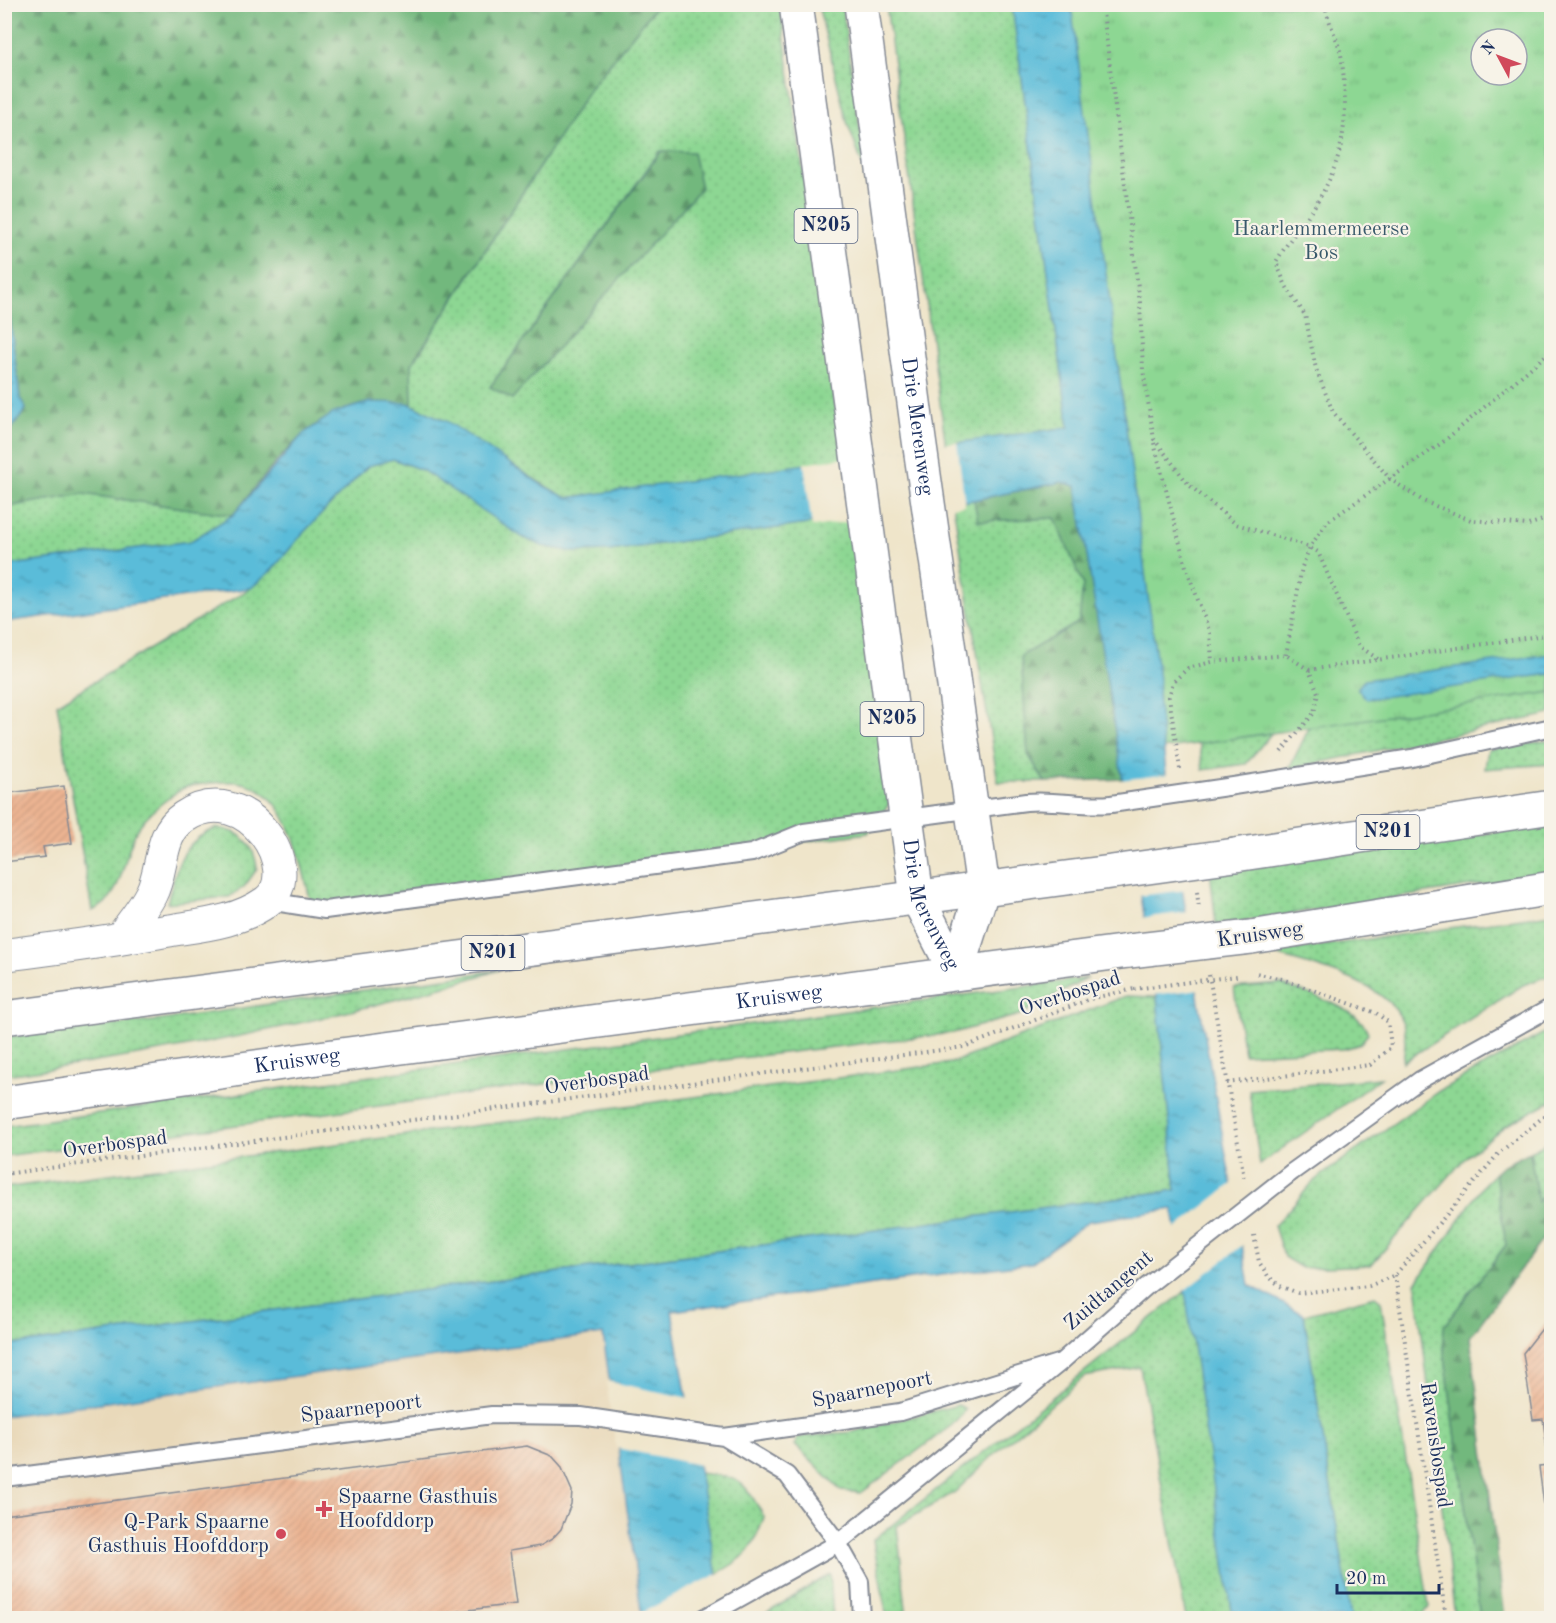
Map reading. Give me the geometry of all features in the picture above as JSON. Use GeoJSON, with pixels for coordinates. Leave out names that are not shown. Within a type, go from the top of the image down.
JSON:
{"type":"FeatureCollection","features":[{"type":"Feature","properties":{"kind":"main road","name":"Drie Merenweg"},"geometry":{"type":"LineString","coordinates":[[796,4],[917,897],[956,973]]}},
{"type":"Feature","properties":{"kind":"main road","name":"Drie Merenweg"},"geometry":{"type":"LineString","coordinates":[[861,4],[970,810],[983,888],[956,973]]}},
{"type":"Feature","properties":{"kind":"main road","name":"N201"},"geometry":{"type":"LineString","coordinates":[[4,1018],[1119,871],[1551,807]]}},
{"type":"Feature","properties":{"kind":"main road","name":"Kruisweg"},"geometry":{"type":"LineString","coordinates":[[4,1103],[330,1056],[956,973],[1251,937],[1551,888]]}},
{"type":"Feature","properties":{"kind":"street"},"geometry":{"type":"LineString","coordinates":[[4,955],[120,939],[236,919],[268,901],[280,878],[276,855],[266,833],[249,817],[227,807],[206,808],[183,817],[166,837],[152,894],[120,939]]}},
{"type":"Feature","properties":{"kind":"lane"},"geometry":{"type":"LineString","coordinates":[[268,901],[326,910],[752,852],[804,832],[1045,800],[1089,806],[1111,804],[1274,781],[1412,758],[1551,727]]}},
{"type":"Feature","properties":{"kind":"lane","name":"Zuidtangent"},"geometry":{"type":"LineString","coordinates":[[704,1618],[837,1543],[1061,1362],[1147,1286],[1292,1172],[1420,1080],[1551,1007]]}},
{"type":"Feature","properties":{"kind":"lane","name":"Spaarnepoort"},"geometry":{"type":"LineString","coordinates":[[4,1478],[492,1415],[581,1416],[724,1437],[900,1412],[1061,1362]]}},
{"type":"Feature","properties":{"kind":"lane","name":"Spaarnepoort"},"geometry":{"type":"LineString","coordinates":[[724,1437],[787,1475],[837,1543],[860,1582],[862,1618]]}},
{"type":"Feature","properties":{"kind":"path"},"geometry":{"type":"LineString","coordinates":[[1102,4],[1140,303],[1143,370],[1154,439],[1186,567],[1210,633],[1212,662],[1286,655],[1309,670],[1318,693],[1314,713],[1277,756],[1274,781]]}},
{"type":"Feature","properties":{"kind":"path"},"geometry":{"type":"LineString","coordinates":[[1325,4],[1342,58],[1347,123],[1332,177],[1309,214],[1286,242],[1276,262],[1286,286],[1305,315],[1316,369],[1333,412],[1390,479],[1423,501],[1471,520],[1528,525],[1551,517]]}},
{"type":"Feature","properties":{"kind":"path"},"geometry":{"type":"LineString","coordinates":[[1286,655],[1302,567],[1310,547],[1327,522],[1443,442],[1551,350]]}},
{"type":"Feature","properties":{"kind":"path"},"geometry":{"type":"LineString","coordinates":[[1154,439],[1189,485],[1236,524],[1310,547],[1318,552],[1359,646],[1378,659]]}},
{"type":"Feature","properties":{"kind":"path"},"geometry":{"type":"LineString","coordinates":[[1309,670],[1551,634]]}},
{"type":"Feature","properties":{"kind":"path","name":"Overbospad"},"geometry":{"type":"LineString","coordinates":[[4,1174],[964,1047],[1093,998],[1134,989],[1256,973],[1282,979],[1376,1013],[1388,1022],[1391,1047],[1370,1065],[1227,1083],[1245,1184]]}},
{"type":"Feature","properties":{"kind":"path"},"geometry":{"type":"LineString","coordinates":[[1253,1228],[1259,1262],[1268,1276],[1280,1286],[1298,1293],[1369,1286],[1395,1275],[1499,1153],[1551,1110]]}},
{"type":"Feature","properties":{"kind":"path","name":"Ravensbospad"},"geometry":{"type":"LineString","coordinates":[[1395,1275],[1446,1618]]}},
{"type":"Feature","properties":{"kind":"shaded area","name":"Spaarne Gasthuis Hoofddorp"},"geometry":{"type":"Polygon","coordinates":[[[610,1314],[661,1618],[5,1618],[4,1400],[610,1314]]]}},
{"type":"Feature","properties":{"kind":"green space"},"geometry":{"type":"Polygon","coordinates":[[[5,5],[657,5],[591,87],[411,365],[412,405],[384,403],[359,405],[337,413],[316,425],[280,458],[233,515],[83,494],[5,507],[5,438],[26,409],[20,398],[4,272],[5,5]]]}},
{"type":"Feature","properties":{"kind":"green space"},"geometry":{"type":"Polygon","coordinates":[[[657,5],[780,5],[843,460],[567,498],[452,426],[412,405],[411,366],[591,87],[657,5]],[[660,151],[490,387],[512,399],[660,151]]]}},
{"type":"Feature","properties":{"kind":"green space"},"geometry":{"type":"Polygon","coordinates":[[[818,5],[842,5],[867,178],[847,122],[818,5]]]}},
{"type":"Feature","properties":{"kind":"green space"},"geometry":{"type":"Polygon","coordinates":[[[886,5],[1012,5],[1069,427],[946,447],[886,5]]]}},
{"type":"Feature","properties":{"kind":"green space","name":"Haarlemmermeerse Bos"},"geometry":{"type":"Polygon","coordinates":[[[1056,5],[1551,5],[1551,692],[1155,750],[1056,5]]]}},
{"type":"Feature","properties":{"kind":"green space"},"geometry":{"type":"Polygon","coordinates":[[[661,151],[693,152],[701,188],[512,399],[490,387],[661,151]]]}},
{"type":"Feature","properties":{"kind":"green space"},"geometry":{"type":"Polygon","coordinates":[[[393,459],[422,470],[542,546],[574,552],[609,551],[851,518],[889,804],[868,833],[312,906],[296,845],[288,824],[277,807],[264,793],[246,784],[209,783],[180,790],[145,819],[135,834],[116,888],[110,898],[92,911],[57,704],[251,588],[272,570],[304,532],[368,466],[393,459]]]}},
{"type":"Feature","properties":{"kind":"green space"},"geometry":{"type":"Polygon","coordinates":[[[1062,482],[1077,486],[1123,779],[1045,782],[1028,754],[1021,656],[1079,622],[1083,584],[1055,518],[978,521],[974,500],[1062,482]]]}},
{"type":"Feature","properties":{"kind":"green space"},"geometry":{"type":"Polygon","coordinates":[[[83,494],[233,515],[191,541],[5,566],[5,507],[83,494]]]}},
{"type":"Feature","properties":{"kind":"green space"},"geometry":{"type":"Polygon","coordinates":[[[974,500],[979,521],[1055,518],[1083,584],[1080,622],[1021,656],[1028,754],[1045,782],[998,782],[953,504],[974,500]]]}},
{"type":"Feature","properties":{"kind":"green space"},"geometry":{"type":"Polygon","coordinates":[[[1551,625],[1551,714],[1289,769],[1312,722],[1551,625]]]}},
{"type":"Feature","properties":{"kind":"green space"},"geometry":{"type":"Polygon","coordinates":[[[1302,696],[1246,764],[1203,770],[1196,721],[1302,696]]]}},
{"type":"Feature","properties":{"kind":"green space"},"geometry":{"type":"Polygon","coordinates":[[[1551,740],[1551,764],[1485,769],[1488,750],[1551,740]]]}},
{"type":"Feature","properties":{"kind":"green space"},"geometry":{"type":"Polygon","coordinates":[[[1551,825],[1551,874],[1216,925],[1210,870],[1551,825]]]}},
{"type":"Feature","properties":{"kind":"green space"},"geometry":{"type":"Polygon","coordinates":[[[218,828],[234,832],[246,841],[256,860],[257,869],[244,887],[229,897],[167,903],[178,867],[188,848],[205,833],[218,828]]]}},
{"type":"Feature","properties":{"kind":"green space"},"geometry":{"type":"Polygon","coordinates":[[[1551,914],[1551,975],[1523,985],[1403,1062],[1404,1026],[1393,1007],[1380,995],[1344,976],[1269,953],[1551,914]]]}},
{"type":"Feature","properties":{"kind":"green space"},"geometry":{"type":"Polygon","coordinates":[[[499,970],[377,1004],[254,1033],[130,1056],[5,1075],[5,1037],[162,1020],[499,970]]]}},
{"type":"Feature","properties":{"kind":"green space"},"geometry":{"type":"Polygon","coordinates":[[[1088,978],[1019,1015],[953,1033],[732,1059],[5,1156],[5,1126],[1088,978]]]}},
{"type":"Feature","properties":{"kind":"green space"},"geometry":{"type":"Polygon","coordinates":[[[1280,984],[1330,1002],[1355,1016],[1368,1033],[1361,1044],[1343,1049],[1244,1054],[1234,988],[1280,984]]]}},
{"type":"Feature","properties":{"kind":"green space"},"geometry":{"type":"Polygon","coordinates":[[[1126,996],[1157,997],[1176,1190],[5,1346],[4,1188],[951,1063],[1126,996]]]}},
{"type":"Feature","properties":{"kind":"green space"},"geometry":{"type":"Polygon","coordinates":[[[1551,1029],[1551,1101],[1505,1126],[1467,1156],[1371,1265],[1302,1268],[1284,1257],[1274,1226],[1315,1180],[1439,1091],[1551,1029]]]}},
{"type":"Feature","properties":{"kind":"green space"},"geometry":{"type":"Polygon","coordinates":[[[1381,1078],[1273,1155],[1260,1165],[1249,1090],[1381,1078]]]}},
{"type":"Feature","properties":{"kind":"green space"},"geometry":{"type":"Polygon","coordinates":[[[1551,1141],[1551,1185],[1538,1202],[1530,1152],[1551,1141]]]}},
{"type":"Feature","properties":{"kind":"green space"},"geometry":{"type":"Polygon","coordinates":[[[1530,1152],[1538,1202],[1551,1185],[1551,1228],[1470,1337],[1505,1618],[1480,1618],[1443,1341],[1444,1326],[1506,1245],[1495,1173],[1504,1165],[1530,1152]]]}},
{"type":"Feature","properties":{"kind":"green space"},"geometry":{"type":"Polygon","coordinates":[[[1495,1173],[1506,1245],[1444,1326],[1443,1341],[1480,1618],[1455,1618],[1416,1283],[1484,1184],[1495,1173]]]}},
{"type":"Feature","properties":{"kind":"green space"},"geometry":{"type":"Polygon","coordinates":[[[1187,1290],[1233,1618],[1186,1618],[1140,1367],[1084,1377],[1003,1446],[955,1492],[897,1526],[907,1618],[887,1618],[873,1540],[1187,1290]]]}},
{"type":"Feature","properties":{"kind":"green space"},"geometry":{"type":"Polygon","coordinates":[[[1375,1296],[1381,1301],[1429,1607],[1420,1618],[1351,1618],[1304,1315],[1375,1296]]]}},
{"type":"Feature","properties":{"kind":"green space"},"geometry":{"type":"Polygon","coordinates":[[[958,1405],[966,1409],[952,1425],[861,1493],[841,1491],[795,1445],[798,1437],[853,1432],[958,1405]]]}},
{"type":"Feature","properties":{"kind":"green space"},"geometry":{"type":"Polygon","coordinates":[[[699,1473],[733,1479],[740,1483],[751,1495],[764,1517],[748,1552],[716,1574],[699,1473]]]}},
{"type":"Feature","properties":{"kind":"green space"},"geometry":{"type":"Polygon","coordinates":[[[830,1574],[833,1618],[759,1618],[830,1574]]]}},
{"type":"Feature","properties":{"kind":"water"},"geometry":{"type":"Polygon","coordinates":[[[1012,5],[1071,5],[1159,680],[1158,696],[1166,773],[1197,991],[1249,1285],[1304,1315],[1351,1618],[1233,1618],[1173,1209],[1089,1221],[1031,1263],[672,1311],[724,1618],[642,1618],[603,1334],[5,1416],[5,1346],[1176,1190],[1157,997],[1076,486],[1062,482],[953,504],[609,551],[574,552],[542,546],[522,537],[422,470],[393,459],[368,466],[304,532],[272,570],[251,588],[5,622],[4,566],[191,541],[233,515],[303,434],[334,413],[370,402],[408,403],[448,422],[542,485],[567,498],[1069,427],[1012,5]]]}},
{"type":"Feature","properties":{"kind":"water"},"geometry":{"type":"Polygon","coordinates":[[[4,272],[20,398],[26,409],[5,438],[4,272]]]}},
{"type":"Feature","properties":{"kind":"water"},"geometry":{"type":"Polygon","coordinates":[[[1551,654],[1551,674],[1367,699],[1357,689],[1364,680],[1551,654]]]}},
{"type":"Feature","properties":{"kind":"pier"},"geometry":{"type":"Polygon","coordinates":[[[957,442],[965,505],[812,527],[804,463],[957,442]]]}},
{"type":"Feature","properties":{"kind":"pier"},"geometry":{"type":"Polygon","coordinates":[[[1170,774],[1186,890],[1137,896],[1120,780],[1170,774]]]}},
{"type":"Feature","properties":{"kind":"pier"},"geometry":{"type":"Polygon","coordinates":[[[1189,912],[1200,989],[1153,995],[1140,918],[1189,912]]]}},
{"type":"Feature","properties":{"kind":"pier"},"geometry":{"type":"Polygon","coordinates":[[[1233,1183],[1244,1244],[1184,1291],[1174,1230],[1233,1183]]]}},
{"type":"Feature","properties":{"kind":"pier"},"geometry":{"type":"Polygon","coordinates":[[[606,1381],[689,1398],[700,1465],[616,1448],[606,1381]]]}},
{"type":"Feature","properties":{"kind":"pier"},"geometry":{"type":"Polygon","coordinates":[[[719,1573],[727,1618],[639,1618],[639,1614],[719,1573]]]}},
{"type":"Feature","properties":{"kind":"building"},"geometry":{"type":"Polygon","coordinates":[[[4,773],[9,793],[64,786],[72,843],[43,847],[45,857],[4,862],[4,773]]]}},
{"type":"Feature","properties":{"kind":"building"},"geometry":{"type":"Polygon","coordinates":[[[1552,1316],[1552,1535],[1548,1535],[1539,1467],[1549,1466],[1543,1419],[1533,1420],[1523,1353],[1552,1316]]]}},
{"type":"Feature","properties":{"kind":"building","name":"Q-Park Spaarne Gasthuis Hoofddorp"},"geometry":{"type":"Polygon","coordinates":[[[527,1446],[552,1456],[561,1466],[572,1491],[571,1504],[561,1529],[552,1539],[540,1546],[509,1551],[516,1604],[405,1618],[4,1618],[4,1515],[527,1446]]]}},
{"type":"Feature","properties":{"kind":"place","name":"Spaarne Gasthuis Hoofddorp"},"geometry":{"type":"Point","coordinates":[324,1509]}},
{"type":"Feature","properties":{"kind":"place","name":"Q-Park Spaarne Gasthuis Hoofddorp"},"geometry":{"type":"Point","coordinates":[281,1534]}}]}
